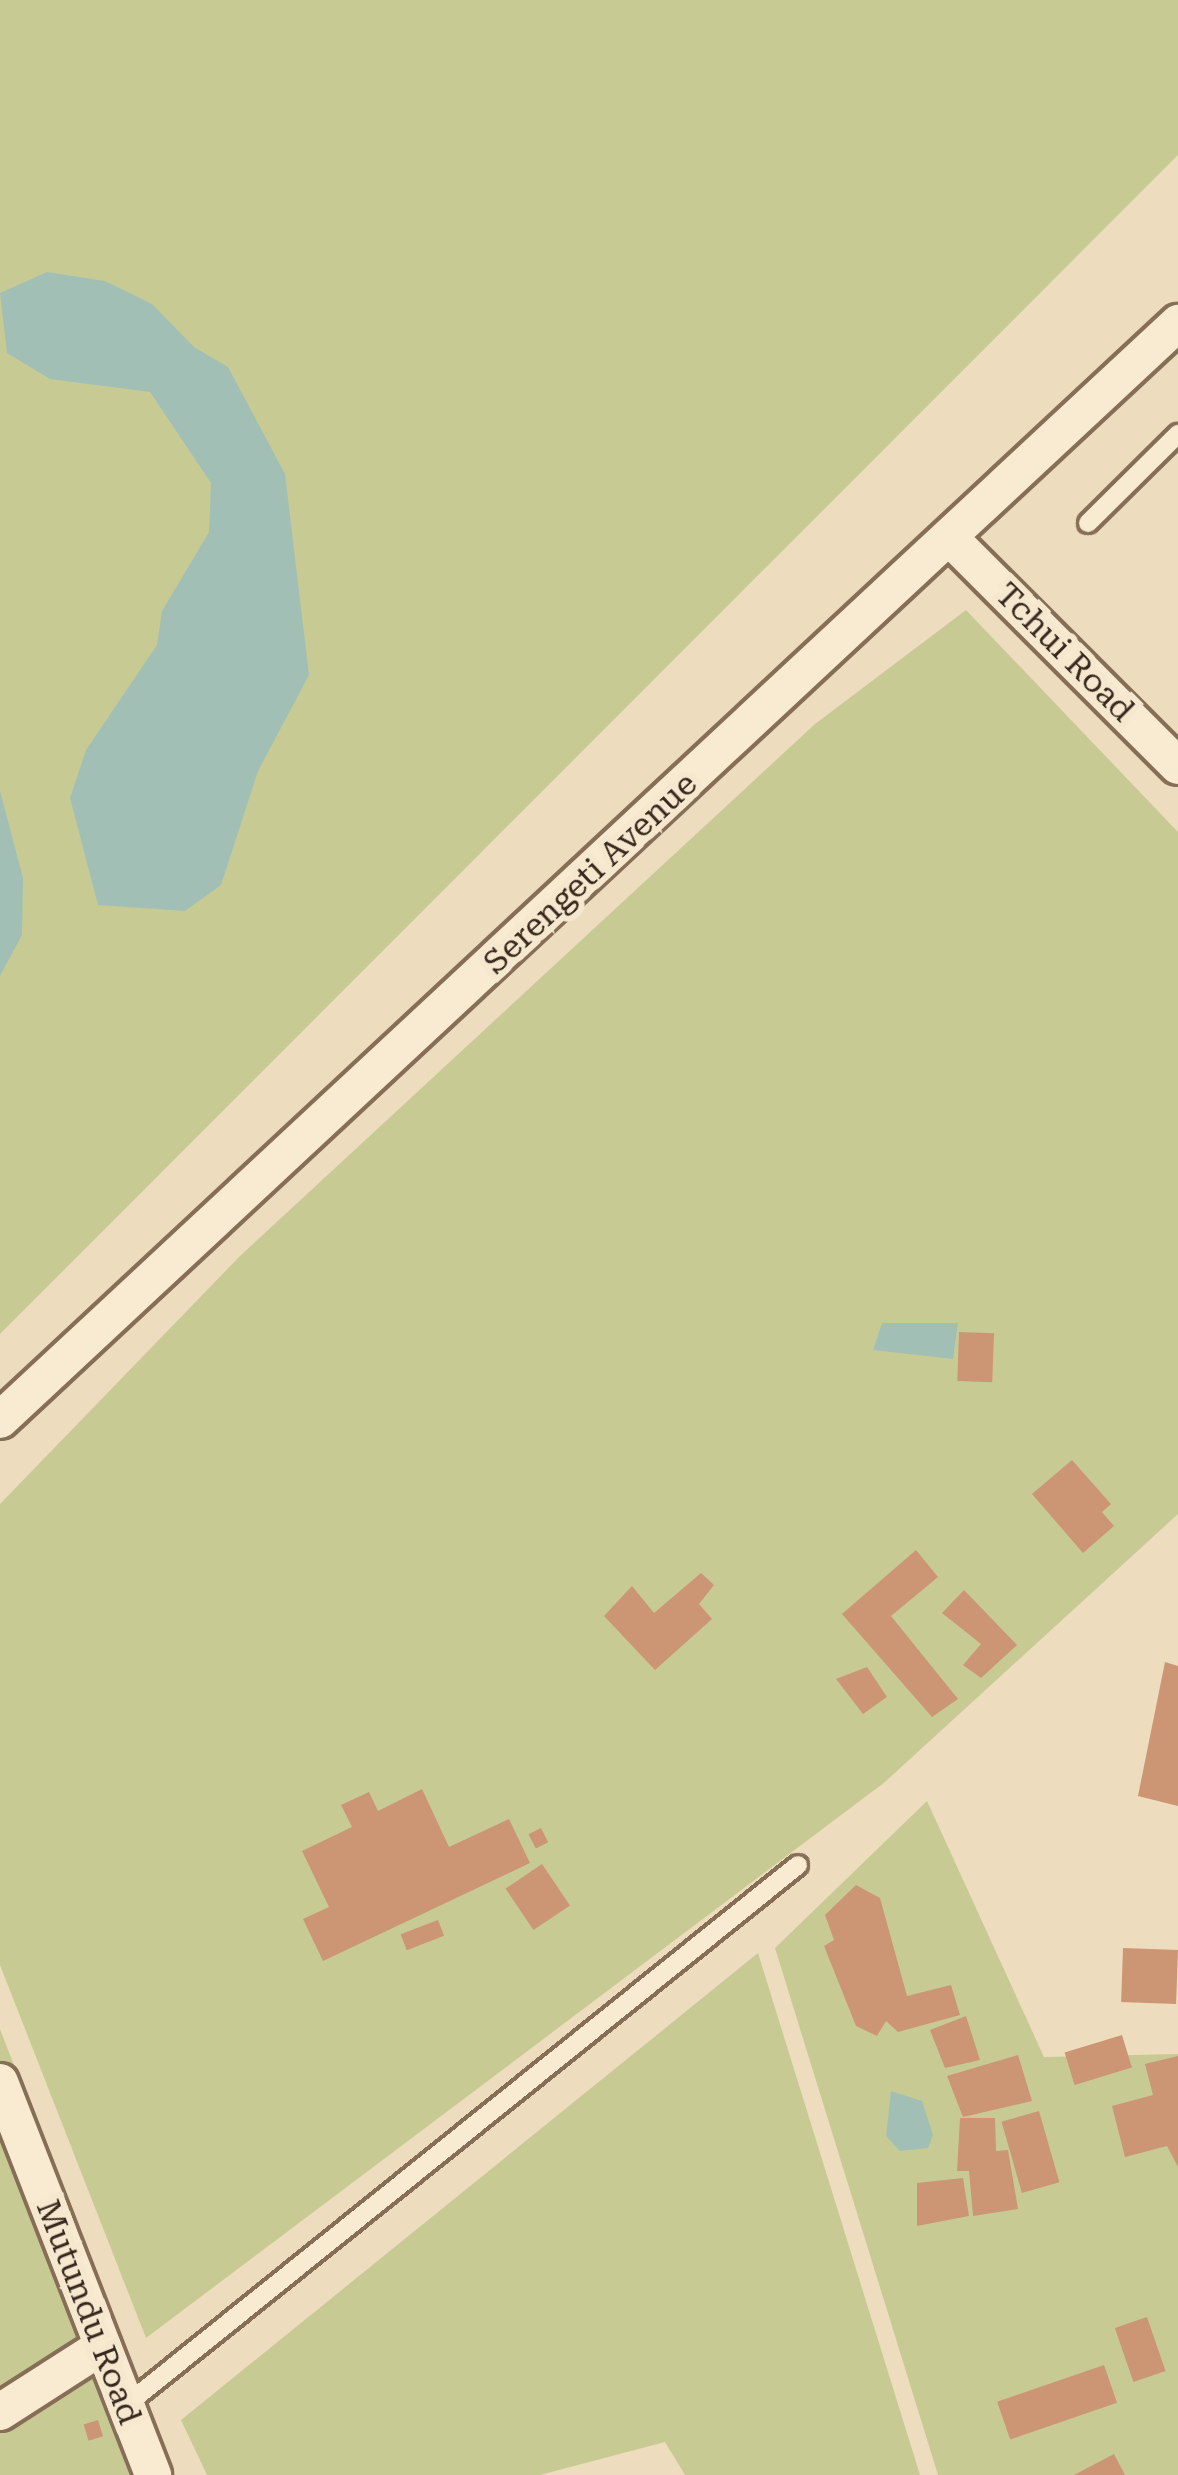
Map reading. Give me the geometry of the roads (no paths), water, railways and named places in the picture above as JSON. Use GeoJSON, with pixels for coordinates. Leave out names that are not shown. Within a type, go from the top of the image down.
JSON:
{"type":"FeatureCollection","features":[{"type":"Feature","properties":{"kind":"street","name":"Serengeti Avenue"},"geometry":{"type":"LineString","coordinates":[[0,1420],[1178,323]]}},
{"type":"Feature","properties":{"kind":"street","name":"Tchui Road"},"geometry":{"type":"LineString","coordinates":[[951,538],[1178,766]]}},
{"type":"Feature","properties":{"kind":"street","name":"Mutundu Road"},"geometry":{"type":"LineString","coordinates":[[0,2082],[153,2475]]}},
{"type":"Feature","properties":{"kind":"street"},"geometry":{"type":"LineString","coordinates":[[0,2412],[103,2347]]}},
{"type":"Feature","properties":{"kind":"lane"},"geometry":{"type":"LineString","coordinates":[[1088,523],[1178,434]]}},
{"type":"Feature","properties":{"kind":"lane"},"geometry":{"type":"LineString","coordinates":[[126,2405],[798,1865]]}},
{"type":"Feature","properties":{"kind":"water"},"geometry":{"type":"Polygon","coordinates":[[[47,272],[105,281],[152,304],[194,347],[228,367],[285,474],[309,675],[258,771],[221,885],[185,911],[98,905],[70,798],[86,750],[157,645],[162,611],[209,532],[211,483],[150,392],[50,379],[7,353],[0,293],[47,272]]]}},
{"type":"Feature","properties":{"kind":"water"},"geometry":{"type":"Polygon","coordinates":[[[0,791],[23,878],[22,935],[0,976],[0,791]]]}},
{"type":"Feature","properties":{"kind":"water"},"geometry":{"type":"Polygon","coordinates":[[[882,1323],[958,1323],[953,1359],[873,1350],[882,1323]]]}},
{"type":"Feature","properties":{"kind":"water"},"geometry":{"type":"Polygon","coordinates":[[[891,2091],[922,2101],[933,2135],[928,2148],[900,2151],[886,2136],[891,2091]]]}}]}
